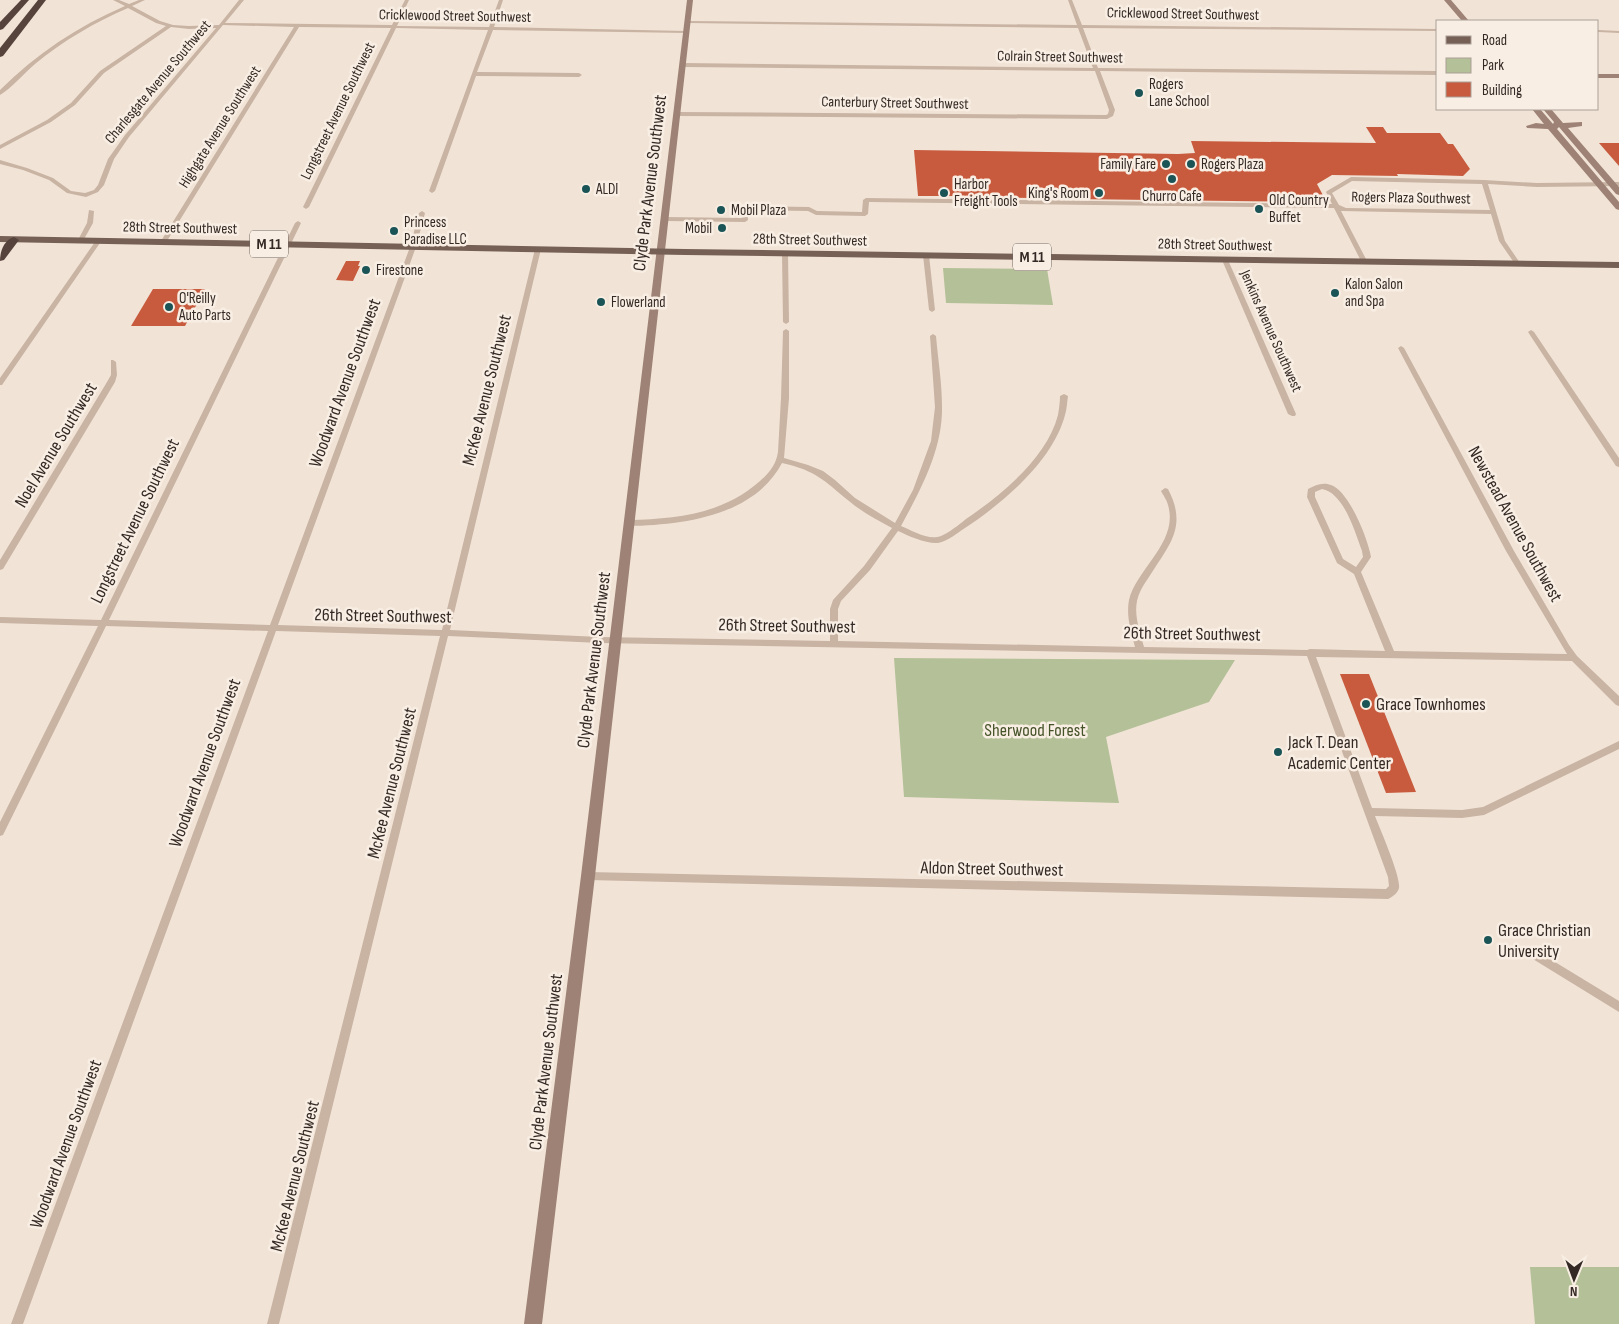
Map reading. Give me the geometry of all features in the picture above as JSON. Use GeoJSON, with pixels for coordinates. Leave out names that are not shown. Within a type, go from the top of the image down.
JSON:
{"type":"FeatureCollection","features":[{"type":"Feature","properties":{"kind":"highway"},"geometry":{"type":"LineString","coordinates":[[0,43],[40,0]]}},
{"type":"Feature","properties":{"kind":"highway"},"geometry":{"type":"LineString","coordinates":[[0,54],[40,0]]}},
{"type":"Feature","properties":{"kind":"highway"},"geometry":{"type":"LineString","coordinates":[[0,22],[22,3]]}},
{"type":"Feature","properties":{"kind":"highway"},"geometry":{"type":"LineString","coordinates":[[0,27],[22,3]]}},
{"type":"Feature","properties":{"kind":"highway"},"geometry":{"type":"LineString","coordinates":[[0,258],[14,240]]}},
{"type":"Feature","properties":{"kind":"main road","name":"Clyde Park Avenue Southwest"},"geometry":{"type":"LineString","coordinates":[[533,1324],[616,640],[690,0]]}},
{"type":"Feature","properties":{"kind":"main road"},"geometry":{"type":"LineString","coordinates":[[1447,0],[1465,20]]}},
{"type":"Feature","properties":{"kind":"main road"},"geometry":{"type":"LineString","coordinates":[[1599,76],[1619,76]]}},
{"type":"Feature","properties":{"kind":"main road"},"geometry":{"type":"LineString","coordinates":[[1537,110],[1619,207]]}},
{"type":"Feature","properties":{"kind":"main road"},"geometry":{"type":"LineString","coordinates":[[1542,110],[1552,122],[1561,125],[1568,127],[1579,124],[1561,125]]}},
{"type":"Feature","properties":{"kind":"main road"},"geometry":{"type":"LineString","coordinates":[[1548,110],[1588,156],[1616,184],[1619,192]]}},
{"type":"Feature","properties":{"kind":"main road"},"geometry":{"type":"LineString","coordinates":[[1544,119],[1543,122],[1530,126],[1549,130],[1558,135]]}},
{"type":"Feature","properties":{"kind":"main road"},"geometry":{"type":"LineString","coordinates":[[1536,125],[1560,130],[1574,146],[1588,156]]}},
{"type":"Feature","properties":{"kind":"main road","name":"28th Street Southwest"},"geometry":{"type":"LineString","coordinates":[[0,239],[785,254],[1619,264]]}},
{"type":"Feature","properties":{"kind":"street","name":"Cricklewood Street Southwest"},"geometry":{"type":"LineString","coordinates":[[115,0],[158,22],[170,26],[222,25],[687,32]]}},
{"type":"Feature","properties":{"kind":"street"},"geometry":{"type":"LineString","coordinates":[[0,93],[24,69],[62,41],[95,22],[143,0]]}},
{"type":"Feature","properties":{"kind":"street","name":"Charlesgate Avenue Southwest"},"geometry":{"type":"LineString","coordinates":[[0,162],[42,176],[75,194],[92,193],[101,185],[111,159],[127,136],[242,0]]}},
{"type":"Feature","properties":{"kind":"street","name":"Longstreet Avenue Southwest"},"geometry":{"type":"LineString","coordinates":[[306,207],[407,0]]}},
{"type":"Feature","properties":{"kind":"street"},"geometry":{"type":"LineString","coordinates":[[432,191],[501,0]]}},
{"type":"Feature","properties":{"kind":"street"},"geometry":{"type":"LineString","coordinates":[[1070,0],[1097,70]]}},
{"type":"Feature","properties":{"kind":"street","name":"Cricklewood Street Southwest"},"geometry":{"type":"LineString","coordinates":[[688,22],[1436,30]]}},
{"type":"Feature","properties":{"kind":"street"},"geometry":{"type":"LineString","coordinates":[[0,147],[49,121],[73,104],[102,72],[170,26]]}},
{"type":"Feature","properties":{"kind":"street","name":"Highgate Avenue Southwest"},"geometry":{"type":"LineString","coordinates":[[164,241],[297,26]]}},
{"type":"Feature","properties":{"kind":"street"},"geometry":{"type":"LineString","coordinates":[[1599,31],[1619,32]]}},
{"type":"Feature","properties":{"kind":"street","name":"Colrain Street Southwest"},"geometry":{"type":"LineString","coordinates":[[683,65],[1436,74]]}},
{"type":"Feature","properties":{"kind":"street","name":"Canterbury Street Southwest"},"geometry":{"type":"LineString","coordinates":[[677,114],[909,115],[1096,119],[1111,115],[1112,110],[1097,70]]}},
{"type":"Feature","properties":{"kind":"street"},"geometry":{"type":"LineString","coordinates":[[474,74],[579,75]]}},
{"type":"Feature","properties":{"kind":"street"},"geometry":{"type":"LineString","coordinates":[[1364,261],[1329,192],[1351,179],[1537,185],[1616,184]]}},
{"type":"Feature","properties":{"kind":"street"},"geometry":{"type":"LineString","coordinates":[[1484,182],[1502,241],[1517,263]]}},
{"type":"Feature","properties":{"kind":"street","name":"Rogers Plaza Southwest"},"geometry":{"type":"LineString","coordinates":[[665,218],[745,220],[745,208],[809,209],[816,213],[865,214],[866,200],[1336,206],[1345,210],[1493,212]]}},
{"type":"Feature","properties":{"kind":"street"},"geometry":{"type":"LineString","coordinates":[[81,240],[90,223],[91,211]]}},
{"type":"Feature","properties":{"kind":"street","name":"Woodward Avenue Southwest"},"geometry":{"type":"LineString","coordinates":[[17,1324],[413,247],[422,214]]}},
{"type":"Feature","properties":{"kind":"street","name":"Longstreet Avenue Southwest"},"geometry":{"type":"LineString","coordinates":[[0,832],[104,624],[298,223]]}},
{"type":"Feature","properties":{"kind":"street"},"geometry":{"type":"LineString","coordinates":[[0,383],[99,240]]}},
{"type":"Feature","properties":{"kind":"street","name":"McKee Avenue Southwest"},"geometry":{"type":"LineString","coordinates":[[273,1324],[445,633],[538,249]]}},
{"type":"Feature","properties":{"kind":"street"},"geometry":{"type":"LineString","coordinates":[[629,523],[677,522],[736,504],[770,475],[780,460],[784,419],[785,254]]}},
{"type":"Feature","properties":{"kind":"street"},"geometry":{"type":"LineString","coordinates":[[926,255],[932,310]]}},
{"type":"Feature","properties":{"kind":"street","name":"Jenkins Avenue Southwest"},"geometry":{"type":"LineString","coordinates":[[1225,260],[1292,414]]}},
{"type":"Feature","properties":{"kind":"street"},"geometry":{"type":"LineString","coordinates":[[1531,332],[1619,464]]}},
{"type":"Feature","properties":{"kind":"street"},"geometry":{"type":"LineString","coordinates":[[834,643],[834,609],[837,600],[867,568],[897,526],[916,490],[935,441],[939,407],[933,336]]}},
{"type":"Feature","properties":{"kind":"street","name":"Newstead Avenue Southwest"},"geometry":{"type":"LineString","coordinates":[[1401,348],[1510,551],[1556,631],[1574,658],[1619,702]]}},
{"type":"Feature","properties":{"kind":"street","name":"Noel Avenue Southwest"},"geometry":{"type":"LineString","coordinates":[[0,567],[111,382],[114,375],[113,362]]}},
{"type":"Feature","properties":{"kind":"street"},"geometry":{"type":"LineString","coordinates":[[780,460],[817,471],[861,507],[897,526],[928,539],[938,540],[995,502],[1021,478],[1041,454],[1064,413],[1064,396]]}},
{"type":"Feature","properties":{"kind":"street"},"geometry":{"type":"LineString","coordinates":[[1357,572],[1367,557],[1366,551],[1340,494],[1330,487],[1323,485],[1316,487],[1311,491],[1312,497],[1337,556],[1346,566],[1357,572],[1391,654]]}},
{"type":"Feature","properties":{"kind":"street"},"geometry":{"type":"LineString","coordinates":[[1140,649],[1132,609],[1135,596],[1166,546],[1173,522],[1173,508],[1165,491]]}},
{"type":"Feature","properties":{"kind":"street","name":"26th Street Southwest"},"geometry":{"type":"LineString","coordinates":[[0,620],[616,640],[1574,658]]}},
{"type":"Feature","properties":{"kind":"street"},"geometry":{"type":"LineString","coordinates":[[1310,652],[1369,812],[1462,814],[1484,811],[1619,744]]}},
{"type":"Feature","properties":{"kind":"street","name":"Aldon Street Southwest"},"geometry":{"type":"LineString","coordinates":[[588,876],[1388,894],[1393,891],[1394,881],[1369,812]]}},
{"type":"Feature","properties":{"kind":"street"},"geometry":{"type":"LineString","coordinates":[[1532,953],[1619,1007]]}},
{"type":"Feature","properties":{"kind":"green space"},"geometry":{"type":"Polygon","coordinates":[[[943,268],[1047,269],[1053,305],[946,303],[943,268]]]}},
{"type":"Feature","properties":{"kind":"green space","name":"Sherwood Forest"},"geometry":{"type":"Polygon","coordinates":[[[894,658],[1235,660],[1209,702],[1106,737],[1119,803],[904,797],[894,658]]]}},
{"type":"Feature","properties":{"kind":"green space"},"geometry":{"type":"Polygon","coordinates":[[[1530,1267],[1619,1267],[1619,1324],[1535,1324],[1530,1267]]]}},
{"type":"Feature","properties":{"kind":"building","name":"Rogers Plaza"},"geometry":{"type":"Polygon","coordinates":[[[1366,127],[1383,127],[1387,133],[1440,133],[1448,144],[1453,144],[1470,169],[1463,176],[1332,175],[1317,184],[1326,201],[1322,202],[1072,199],[1031,196],[1031,198],[918,196],[914,150],[1178,154],[1195,153],[1191,141],[1376,143],[1366,127]]]}},
{"type":"Feature","properties":{"kind":"building"},"geometry":{"type":"Polygon","coordinates":[[[1599,143],[1619,143],[1619,166],[1599,143]]]}},
{"type":"Feature","properties":{"kind":"building"},"geometry":{"type":"Polygon","coordinates":[[[346,261],[360,261],[358,266],[360,266],[353,281],[336,280],[346,261]]]}},
{"type":"Feature","properties":{"kind":"building","name":"O'Reilly Auto Parts"},"geometry":{"type":"Polygon","coordinates":[[[153,289],[205,289],[185,326],[131,326],[153,289]]]}},
{"type":"Feature","properties":{"kind":"building","name":"Grace Townhomes"},"geometry":{"type":"Polygon","coordinates":[[[1340,674],[1369,674],[1416,792],[1386,793],[1340,674]]]}},
{"type":"Feature","properties":{"kind":"place","name":"Rogers Lane School"},"geometry":{"type":"Point","coordinates":[1139,93]}},
{"type":"Feature","properties":{"kind":"place","name":"Family Fare"},"geometry":{"type":"Point","coordinates":[1166,164]}},
{"type":"Feature","properties":{"kind":"place","name":"Rogers Plaza"},"geometry":{"type":"Point","coordinates":[1191,164]}},
{"type":"Feature","properties":{"kind":"place","name":"Churro Cafe"},"geometry":{"type":"Point","coordinates":[1172,179]}},
{"type":"Feature","properties":{"kind":"place","name":"ALDI"},"geometry":{"type":"Point","coordinates":[586,189]}},
{"type":"Feature","properties":{"kind":"place","name":"Harbor Freight Tools"},"geometry":{"type":"Point","coordinates":[944,193]}},
{"type":"Feature","properties":{"kind":"place","name":"King's Room"},"geometry":{"type":"Point","coordinates":[1099,193]}},
{"type":"Feature","properties":{"kind":"place","name":"Old Country Buffet"},"geometry":{"type":"Point","coordinates":[1259,209]}},
{"type":"Feature","properties":{"kind":"place","name":"Mobil Plaza"},"geometry":{"type":"Point","coordinates":[721,210]}},
{"type":"Feature","properties":{"kind":"place","name":"Mobil"},"geometry":{"type":"Point","coordinates":[722,228]}},
{"type":"Feature","properties":{"kind":"place","name":"Princess Paradise LLC"},"geometry":{"type":"Point","coordinates":[394,231]}},
{"type":"Feature","properties":{"kind":"place","name":"Firestone"},"geometry":{"type":"Point","coordinates":[366,270]}},
{"type":"Feature","properties":{"kind":"place","name":"Kalon Salon and Spa"},"geometry":{"type":"Point","coordinates":[1335,293]}},
{"type":"Feature","properties":{"kind":"place","name":"Flowerland"},"geometry":{"type":"Point","coordinates":[601,302]}},
{"type":"Feature","properties":{"kind":"place","name":"O'Reilly Auto Parts"},"geometry":{"type":"Point","coordinates":[169,307]}},
{"type":"Feature","properties":{"kind":"place","name":"Grace Townhomes"},"geometry":{"type":"Point","coordinates":[1366,704]}},
{"type":"Feature","properties":{"kind":"place","name":"Jack T. Dean Academic Center"},"geometry":{"type":"Point","coordinates":[1278,752]}},
{"type":"Feature","properties":{"kind":"place","name":"Grace Christian University"},"geometry":{"type":"Point","coordinates":[1488,940]}}]}
